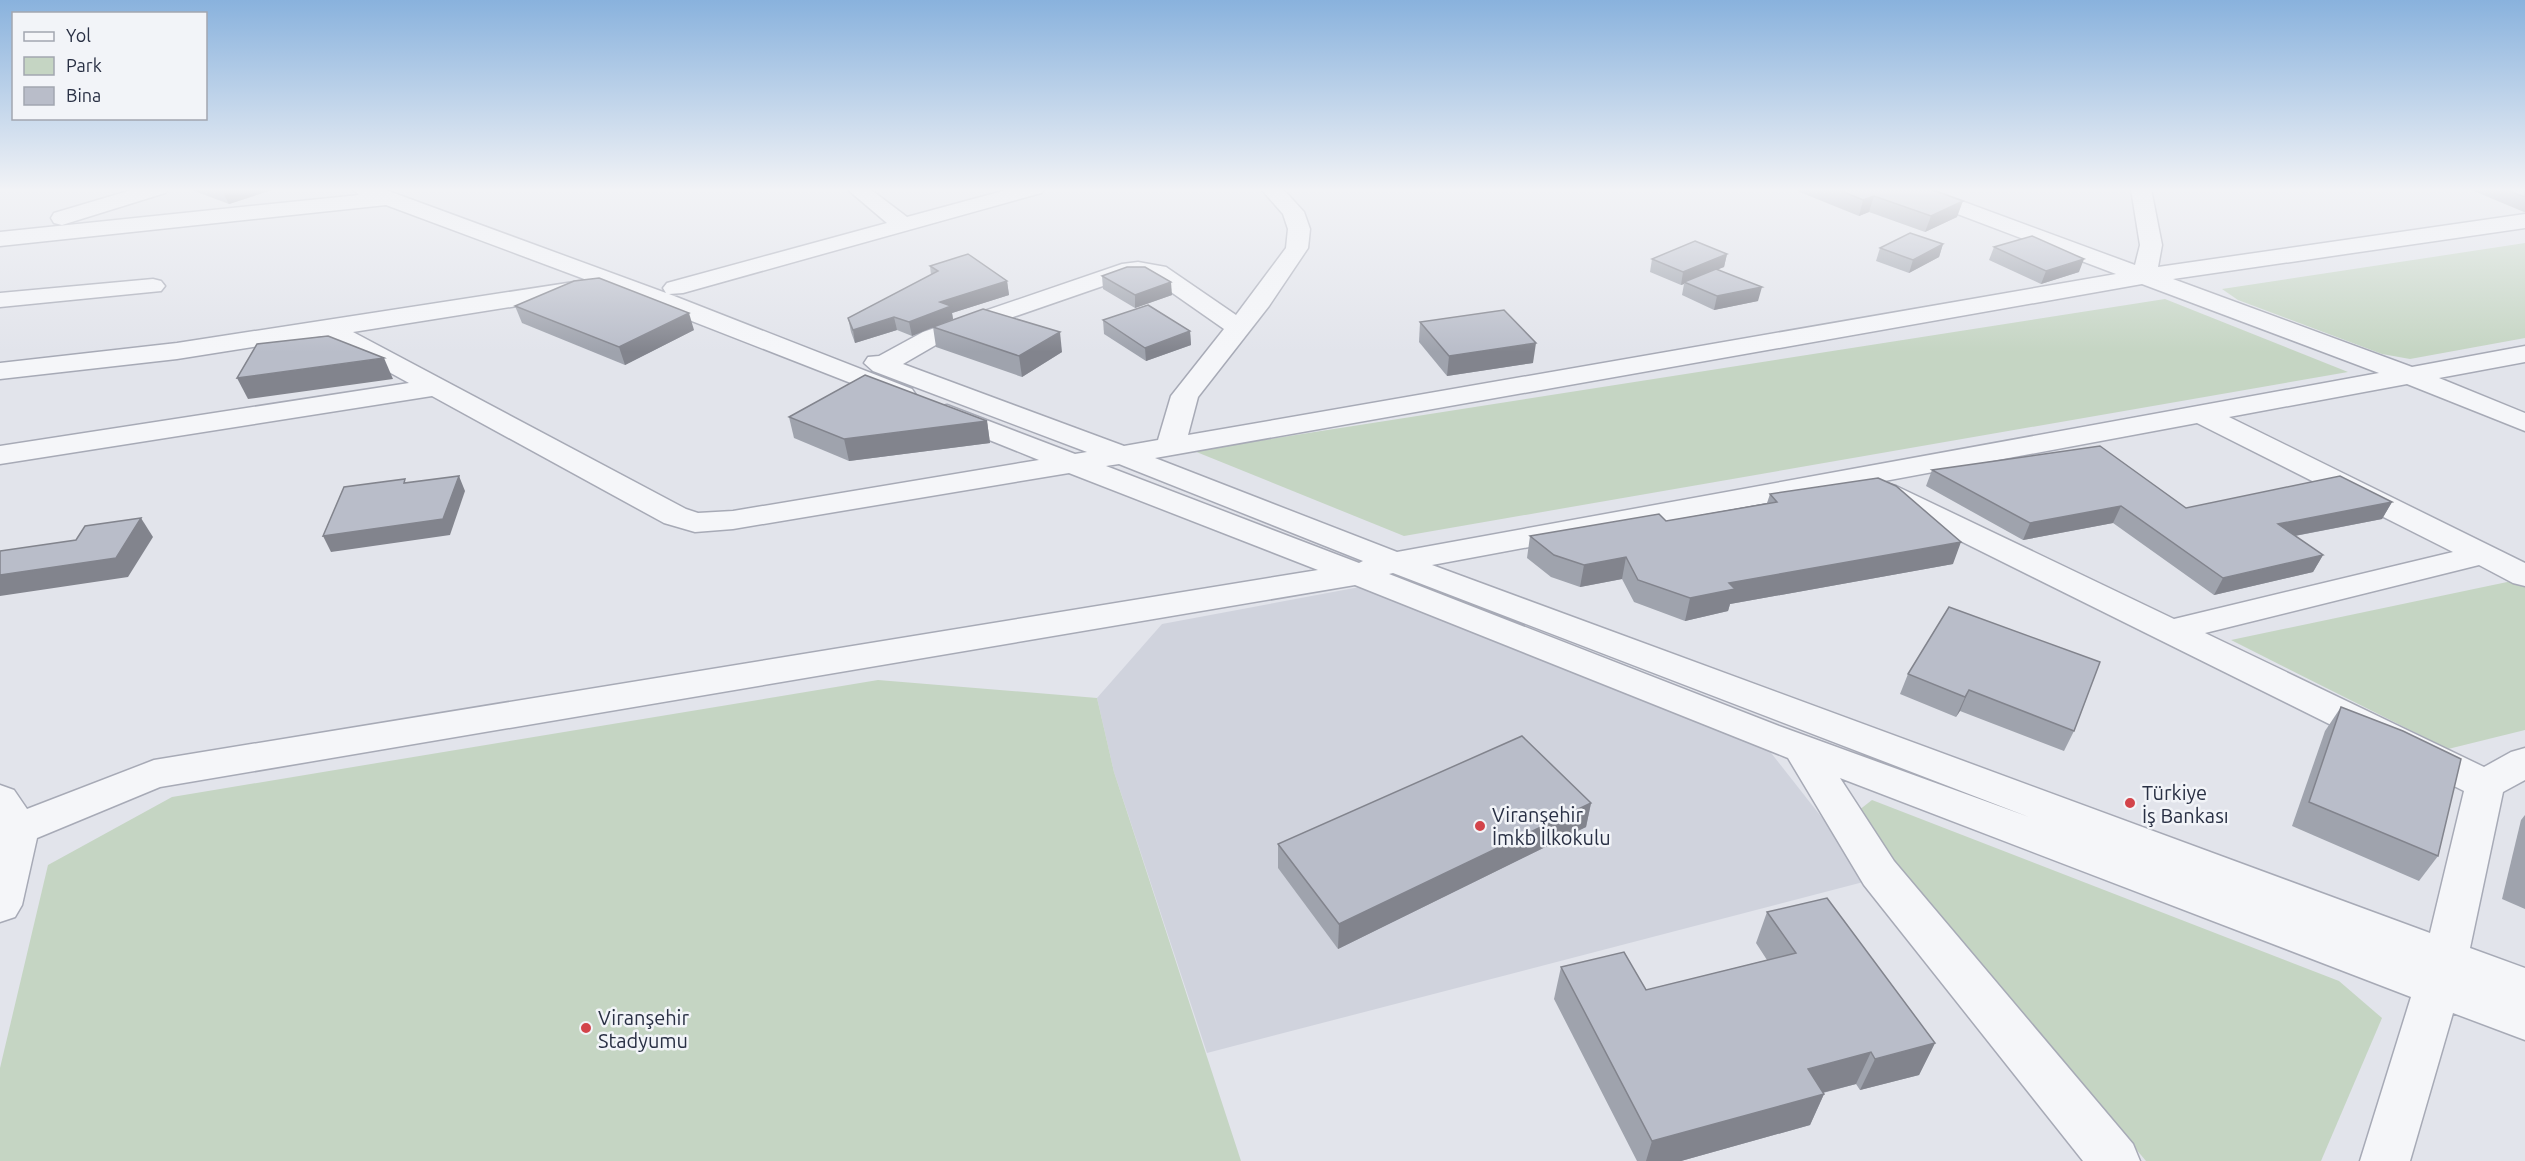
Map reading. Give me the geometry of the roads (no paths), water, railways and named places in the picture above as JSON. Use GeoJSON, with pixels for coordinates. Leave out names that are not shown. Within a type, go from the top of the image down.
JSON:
{"type":"FeatureCollection","features":[{"type":"Feature","properties":{"kind":"street"},"geometry":{"type":"LineString","coordinates":[[516,243],[688,309],[1072,464],[1802,748],[2442,972],[2525,988]]}},
{"type":"Feature","properties":{"kind":"street"},"geometry":{"type":"LineString","coordinates":[[541,243],[675,288],[1122,455],[2442,972],[2525,1020]]}},
{"type":"Feature","properties":{"kind":"street"},"geometry":{"type":"LineString","coordinates":[[675,288],[837,243]]}},
{"type":"Feature","properties":{"kind":"street"},"geometry":{"type":"LineString","coordinates":[[1170,447],[1185,396],[1239,328],[1297,248],[1298,243]]}},
{"type":"Feature","properties":{"kind":"street"},"geometry":{"type":"LineString","coordinates":[[2056,243],[2409,375],[2525,423]]}},
{"type":"Feature","properties":{"kind":"street"},"geometry":{"type":"LineString","coordinates":[[2145,276],[2151,243]]}},
{"type":"Feature","properties":{"kind":"street"},"geometry":{"type":"LineString","coordinates":[[327,328],[675,516],[695,523],[733,520],[1072,464],[2145,276],[2372,243]]}},
{"type":"Feature","properties":{"kind":"street"},"geometry":{"type":"LineString","coordinates":[[882,365],[932,337],[1019,305],[1130,270],[1158,272],[1239,328]]}},
{"type":"Feature","properties":{"kind":"street"},"geometry":{"type":"LineString","coordinates":[[0,371],[177,351],[561,292],[608,280]]}},
{"type":"Feature","properties":{"kind":"street"},"geometry":{"type":"LineString","coordinates":[[0,300],[153,285]]}},
{"type":"Feature","properties":{"kind":"street"},"geometry":{"type":"LineString","coordinates":[[0,905],[6,821],[154,774],[1358,574],[1394,562],[2525,354]]}},
{"type":"Feature","properties":{"kind":"street"},"geometry":{"type":"LineString","coordinates":[[0,455],[435,387]]}},
{"type":"Feature","properties":{"kind":"street"},"geometry":{"type":"LineString","coordinates":[[2200,413],[2525,576]]}},
{"type":"Feature","properties":{"kind":"street"},"geometry":{"type":"LineString","coordinates":[[1855,477],[2485,784]]}},
{"type":"Feature","properties":{"kind":"street"},"geometry":{"type":"LineString","coordinates":[[2170,631],[2482,555]]}},
{"type":"Feature","properties":{"kind":"street"},"geometry":{"type":"LineString","coordinates":[[1802,748],[1879,873],[2115,1161]]}},
{"type":"Feature","properties":{"kind":"street"},"geometry":{"type":"LineString","coordinates":[[2385,1161],[2442,972],[2485,784],[2525,762]]}},
{"type":"Feature","properties":{"kind":"place","name":"Türkiye İş Bankası"},"geometry":{"type":"Point","coordinates":[2130,803]}},
{"type":"Feature","properties":{"kind":"place","name":"Viranşehir İmkb İlkokulu"},"geometry":{"type":"Point","coordinates":[1480,826]}},
{"type":"Feature","properties":{"kind":"place","name":"Viranşehir Stadyumu"},"geometry":{"type":"Point","coordinates":[586,1028]}}]}
